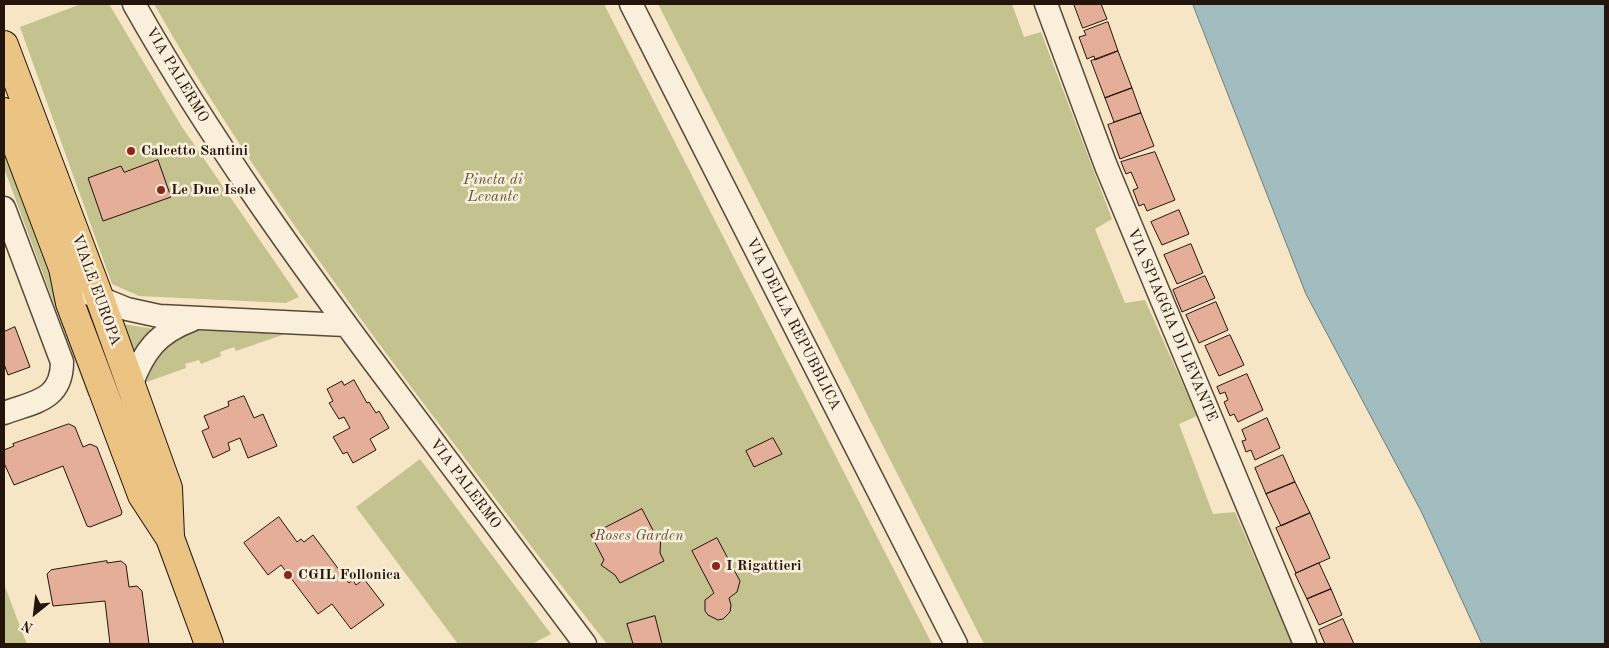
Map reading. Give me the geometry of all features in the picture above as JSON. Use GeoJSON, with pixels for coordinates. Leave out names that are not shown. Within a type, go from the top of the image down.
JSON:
{"type":"FeatureCollection","features":[{"type":"Feature","properties":{"kind":"main road","name":"VIALE EUROPA"},"geometry":{"type":"LineString","coordinates":[[4,45],[100,299],[168,488],[170,538]]}},
{"type":"Feature","properties":{"kind":"main road","name":"VIALE EUROPA"},"geometry":{"type":"LineString","coordinates":[[4,112],[63,268],[70,303],[142,495],[170,538],[209,644]]}},
{"type":"Feature","properties":{"kind":"street","name":"VIA PALERMO"},"geometry":{"type":"LineString","coordinates":[[134,4],[172,72],[249,190],[345,325],[585,644]]}},
{"type":"Feature","properties":{"kind":"street","name":"VIA DELLA REPUBBLICA"},"geometry":{"type":"LineString","coordinates":[[631,4],[956,644]]}},
{"type":"Feature","properties":{"kind":"street","name":"VIA SPIAGGIA DI LEVANTE"},"geometry":{"type":"LineString","coordinates":[[1046,4],[1106,166],[1305,644]]}},
{"type":"Feature","properties":{"kind":"street"},"geometry":{"type":"LineString","coordinates":[[4,208],[62,362],[59,384],[51,395],[4,413]]}},
{"type":"Feature","properties":{"kind":"street"},"geometry":{"type":"LineString","coordinates":[[63,268],[76,284],[100,299],[159,316],[345,325]]}},
{"type":"Feature","properties":{"kind":"street"},"geometry":{"type":"LineString","coordinates":[[299,322],[323,294]]}},
{"type":"Feature","properties":{"kind":"street"},"geometry":{"type":"LineString","coordinates":[[131,386],[138,367],[156,340],[172,327],[196,318]]}},
{"type":"Feature","properties":{"kind":"green space","name":"Calcetto Santini"},"geometry":{"type":"Polygon","coordinates":[[[81,4],[109,4],[182,127],[299,297],[286,303],[139,296],[112,284],[20,27],[81,4]]]}},
{"type":"Feature","properties":{"kind":"green space","name":"Pineta di Levante"},"geometry":{"type":"Polygon","coordinates":[[[154,4],[604,4],[932,644],[607,644],[551,573],[339,289],[224,120],[154,4]]]}},
{"type":"Feature","properties":{"kind":"green space"},"geometry":{"type":"Polygon","coordinates":[[[658,4],[1012,4],[1024,37],[1041,32],[1112,219],[1095,229],[1125,303],[1145,300],[1197,416],[1179,424],[1213,514],[1235,512],[1292,644],[984,644],[658,4]]]}},
{"type":"Feature","properties":{"kind":"green space"},"geometry":{"type":"Polygon","coordinates":[[[4,148],[95,393],[88,396],[4,168],[4,148]]]}},
{"type":"Feature","properties":{"kind":"green space"},"geometry":{"type":"Polygon","coordinates":[[[122,324],[155,329],[134,354],[122,324]]]}},
{"type":"Feature","properties":{"kind":"green space"},"geometry":{"type":"Polygon","coordinates":[[[194,330],[288,333],[236,351],[234,347],[220,352],[221,356],[201,364],[199,360],[185,364],[186,368],[144,383],[145,373],[161,345],[194,330]]]}},
{"type":"Feature","properties":{"kind":"green space"},"geometry":{"type":"Polygon","coordinates":[[[420,459],[551,634],[532,644],[458,644],[356,507],[420,459]]]}},
{"type":"Feature","properties":{"kind":"green space"},"geometry":{"type":"Polygon","coordinates":[[[4,584],[24,637],[27,644],[4,644],[4,584]]]}},
{"type":"Feature","properties":{"kind":"water"},"geometry":{"type":"Polygon","coordinates":[[[1193,4],[1605,4],[1605,644],[1482,644],[1421,511],[1306,294],[1193,4]]]}},
{"type":"Feature","properties":{"kind":"building"},"geometry":{"type":"Polygon","coordinates":[[[1074,4],[1101,4],[1107,19],[1083,28],[1074,4]]]}},
{"type":"Feature","properties":{"kind":"building"},"geometry":{"type":"Polygon","coordinates":[[[1108,22],[1118,51],[1095,60],[1094,56],[1087,59],[1079,37],[1086,35],[1084,31],[1108,22]]]}},
{"type":"Feature","properties":{"kind":"building"},"geometry":{"type":"Polygon","coordinates":[[[1118,51],[1132,88],[1105,98],[1091,61],[1118,51]]]}},
{"type":"Feature","properties":{"kind":"building"},"geometry":{"type":"Polygon","coordinates":[[[1132,88],[1141,113],[1114,122],[1105,98],[1132,88]]]}},
{"type":"Feature","properties":{"kind":"building"},"geometry":{"type":"Polygon","coordinates":[[[1141,113],[1154,146],[1120,159],[1108,125],[1141,113]]]}},
{"type":"Feature","properties":{"kind":"building"},"geometry":{"type":"Polygon","coordinates":[[[1155,152],[1175,200],[1147,211],[1144,204],[1139,206],[1133,190],[1138,188],[1131,172],[1126,174],[1121,162],[1155,152]]]}},
{"type":"Feature","properties":{"kind":"building"},"geometry":{"type":"Polygon","coordinates":[[[158,160],[171,197],[103,221],[88,178],[121,166],[124,172],[158,160]]]}},
{"type":"Feature","properties":{"kind":"building"},"geometry":{"type":"Polygon","coordinates":[[[1179,210],[1189,234],[1162,245],[1151,222],[1179,210]]]}},
{"type":"Feature","properties":{"kind":"building"},"geometry":{"type":"Polygon","coordinates":[[[1191,244],[1203,273],[1177,284],[1164,255],[1191,244]]]}},
{"type":"Feature","properties":{"kind":"building"},"geometry":{"type":"Polygon","coordinates":[[[1205,276],[1215,298],[1182,312],[1173,290],[1205,276]]]}},
{"type":"Feature","properties":{"kind":"building"},"geometry":{"type":"Polygon","coordinates":[[[1216,302],[1228,330],[1199,343],[1186,315],[1216,302]]]}},
{"type":"Feature","properties":{"kind":"building"},"geometry":{"type":"Polygon","coordinates":[[[15,327],[30,367],[8,375],[4,364],[4,332],[15,327]]]}},
{"type":"Feature","properties":{"kind":"building"},"geometry":{"type":"Polygon","coordinates":[[[1230,335],[1244,365],[1219,376],[1205,346],[1230,335]]]}},
{"type":"Feature","properties":{"kind":"building"},"geometry":{"type":"Polygon","coordinates":[[[1247,374],[1263,410],[1238,422],[1234,414],[1230,416],[1224,402],[1228,400],[1225,392],[1220,394],[1217,387],[1247,374]]]}},
{"type":"Feature","properties":{"kind":"building"},"geometry":{"type":"Polygon","coordinates":[[[354,380],[367,403],[369,402],[376,413],[379,411],[389,428],[370,439],[376,450],[353,463],[347,452],[343,454],[333,437],[350,428],[344,417],[339,419],[329,403],[333,401],[327,389],[342,381],[344,385],[354,380]]]}},
{"type":"Feature","properties":{"kind":"building"},"geometry":{"type":"Polygon","coordinates":[[[244,396],[254,418],[263,414],[277,446],[248,458],[240,438],[228,443],[230,450],[213,458],[202,431],[209,428],[204,416],[229,406],[228,402],[244,396]]]}},
{"type":"Feature","properties":{"kind":"building"},"geometry":{"type":"Polygon","coordinates":[[[1267,418],[1280,448],[1255,460],[1251,450],[1246,452],[1242,441],[1246,440],[1242,430],[1267,418]]]}},
{"type":"Feature","properties":{"kind":"building"},"geometry":{"type":"Polygon","coordinates":[[[69,424],[75,427],[83,447],[90,444],[97,447],[122,512],[121,515],[90,527],[87,526],[63,466],[14,485],[4,463],[4,450],[14,446],[13,444],[69,424]]]}},
{"type":"Feature","properties":{"kind":"building"},"geometry":{"type":"Polygon","coordinates":[[[773,438],[782,454],[754,467],[746,451],[773,438]]]}},
{"type":"Feature","properties":{"kind":"building"},"geometry":{"type":"Polygon","coordinates":[[[1283,455],[1295,482],[1266,494],[1255,468],[1283,455]]]}},
{"type":"Feature","properties":{"kind":"building"},"geometry":{"type":"Polygon","coordinates":[[[1295,482],[1310,513],[1281,526],[1266,494],[1295,482]]]}},
{"type":"Feature","properties":{"kind":"building","name":"Roses Garden"},"geometry":{"type":"Polygon","coordinates":[[[642,509],[655,534],[661,534],[660,553],[664,561],[620,583],[615,575],[601,565],[604,560],[591,535],[642,509]]]}},
{"type":"Feature","properties":{"kind":"building"},"geometry":{"type":"Polygon","coordinates":[[[1310,513],[1330,558],[1296,573],[1276,528],[1310,513]]]}},
{"type":"Feature","properties":{"kind":"building"},"geometry":{"type":"Polygon","coordinates":[[[279,517],[297,542],[301,539],[304,542],[313,535],[349,583],[353,580],[356,585],[364,579],[384,605],[351,629],[332,604],[318,614],[281,565],[268,575],[244,543],[279,517]]]}},
{"type":"Feature","properties":{"kind":"building","name":"I Rigattieri"},"geometry":{"type":"Polygon","coordinates":[[[717,538],[740,581],[737,592],[729,598],[730,612],[723,619],[718,620],[708,615],[705,611],[705,600],[714,593],[692,551],[717,538]]]}},
{"type":"Feature","properties":{"kind":"building"},"geometry":{"type":"Polygon","coordinates":[[[107,561],[107,563],[121,561],[126,565],[129,587],[137,586],[142,591],[149,644],[110,644],[105,601],[53,606],[47,574],[51,570],[107,561]]]}},
{"type":"Feature","properties":{"kind":"building"},"geometry":{"type":"Polygon","coordinates":[[[1319,563],[1331,589],[1307,599],[1295,574],[1319,563]]]}},
{"type":"Feature","properties":{"kind":"building"},"geometry":{"type":"Polygon","coordinates":[[[1331,589],[1342,615],[1319,625],[1307,599],[1331,589]]]}},
{"type":"Feature","properties":{"kind":"building"},"geometry":{"type":"Polygon","coordinates":[[[655,616],[662,644],[633,644],[627,624],[655,616]]]}},
{"type":"Feature","properties":{"kind":"building"},"geometry":{"type":"Polygon","coordinates":[[[1343,619],[1354,644],[1325,644],[1319,630],[1343,619]]]}},
{"type":"Feature","properties":{"kind":"place","name":"Calcetto Santini"},"geometry":{"type":"Point","coordinates":[131,151]}},
{"type":"Feature","properties":{"kind":"place","name":"Le Due Isole"},"geometry":{"type":"Point","coordinates":[161,190]}},
{"type":"Feature","properties":{"kind":"place","name":"I Rigattieri"},"geometry":{"type":"Point","coordinates":[716,566]}},
{"type":"Feature","properties":{"kind":"place","name":"CGIL Follonica"},"geometry":{"type":"Point","coordinates":[288,575]}}]}
